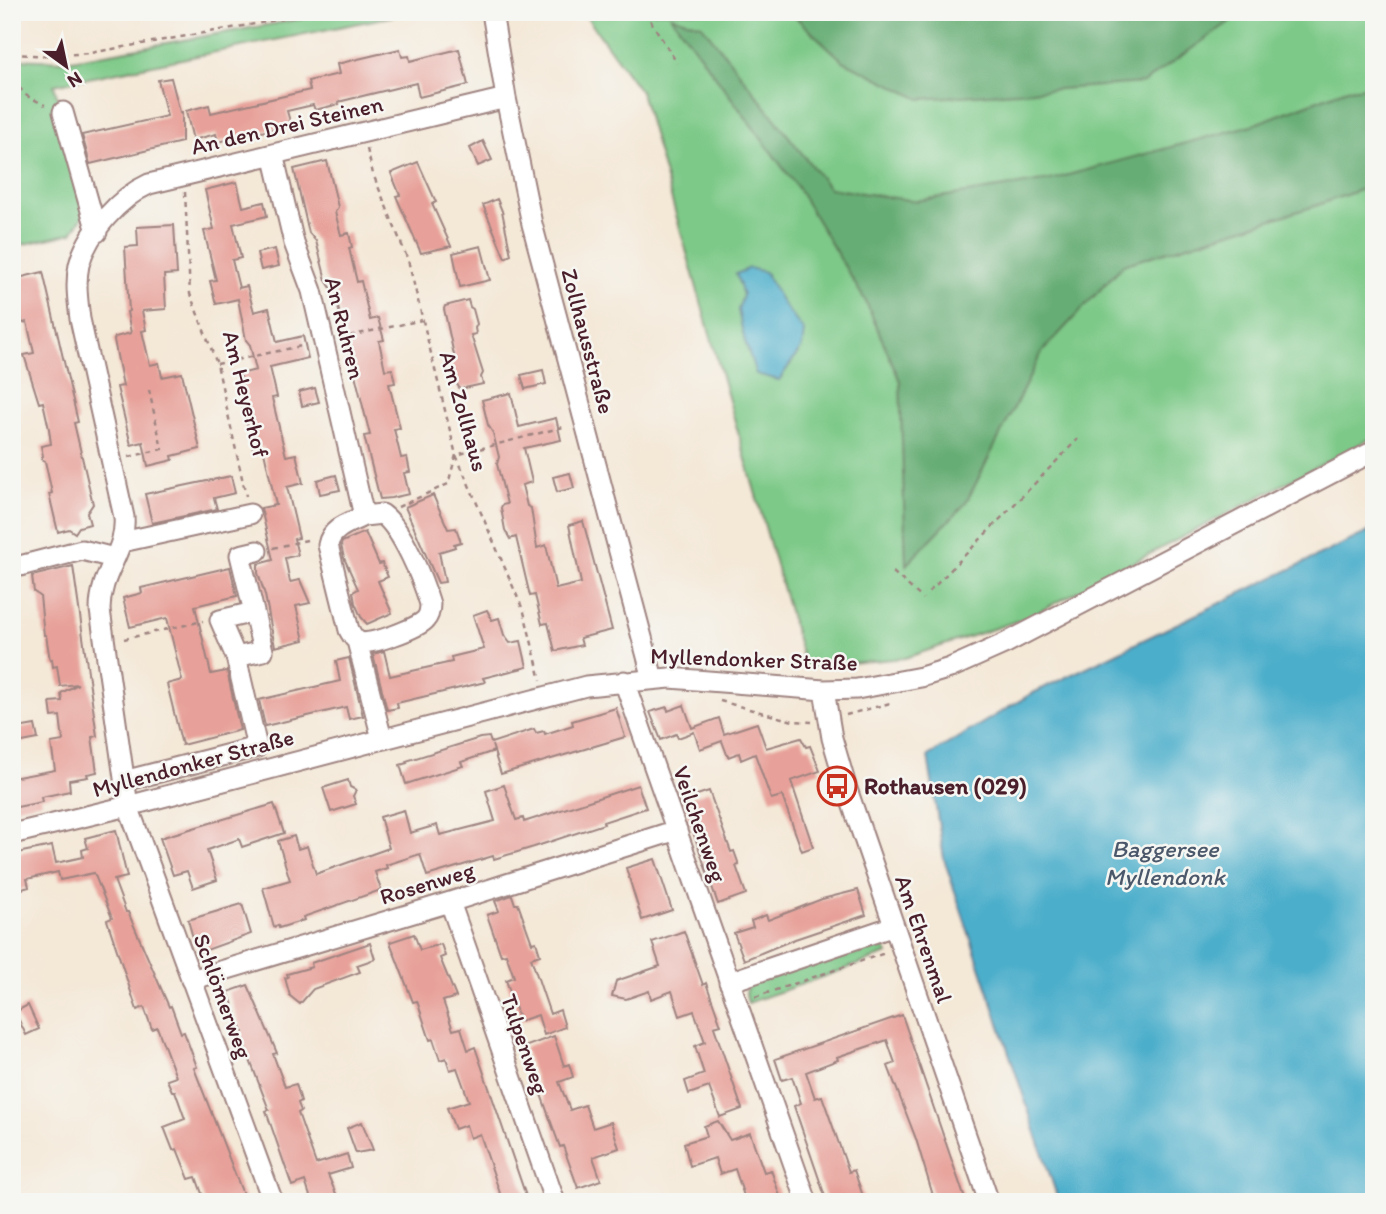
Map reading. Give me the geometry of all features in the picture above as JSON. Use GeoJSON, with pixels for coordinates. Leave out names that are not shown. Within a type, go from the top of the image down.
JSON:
{"type":"FeatureCollection","features":[{"type":"Feature","properties":{"kind":"street","name":"Zollhausstraße"},"geometry":{"type":"LineString","coordinates":[[492,12],[506,98],[532,224],[653,679]]}},
{"type":"Feature","properties":{"kind":"street","name":"An den Drei Steinen"},"geometry":{"type":"LineString","coordinates":[[128,806],[103,644],[100,598],[125,523],[78,304],[77,281],[80,263],[113,210],[140,187],[506,98]]}},
{"type":"Feature","properties":{"kind":"street"},"geometry":{"type":"LineString","coordinates":[[63,112],[97,232]]}},
{"type":"Feature","properties":{"kind":"street","name":"An Ruhren"},"geometry":{"type":"LineString","coordinates":[[273,154],[294,243],[313,291],[373,515],[393,524],[402,537],[429,599],[430,608],[425,621],[375,642],[357,640]]}},
{"type":"Feature","properties":{"kind":"street","name":"Myllendonker Straße"},"geometry":{"type":"LineString","coordinates":[[12,834],[545,696],[624,681],[688,679],[824,690],[856,689],[921,677],[976,657],[1374,451]]}},
{"type":"Feature","properties":{"kind":"street"},"geometry":{"type":"LineString","coordinates":[[12,568],[82,550],[118,550],[250,514]]}},
{"type":"Feature","properties":{"kind":"street"},"geometry":{"type":"LineString","coordinates":[[373,515],[331,535],[329,549],[349,630],[357,640],[382,739]]}},
{"type":"Feature","properties":{"kind":"street"},"geometry":{"type":"LineString","coordinates":[[236,657],[263,652],[240,555],[257,551]]}},
{"type":"Feature","properties":{"kind":"street"},"geometry":{"type":"LineString","coordinates":[[124,780],[257,747],[236,657],[220,620],[254,612]]}},
{"type":"Feature","properties":{"kind":"street","name":"Veilchenweg"},"geometry":{"type":"LineString","coordinates":[[624,681],[807,1202]]}},
{"type":"Feature","properties":{"kind":"street","name":"Am Ehrenmal"},"geometry":{"type":"LineString","coordinates":[[824,690],[836,757],[989,1202]]}},
{"type":"Feature","properties":{"kind":"street","name":"Schlömerweg"},"geometry":{"type":"LineString","coordinates":[[128,806],[273,1202]]}},
{"type":"Feature","properties":{"kind":"street","name":"Rosenweg"},"geometry":{"type":"LineString","coordinates":[[191,980],[677,830]]}},
{"type":"Feature","properties":{"kind":"street","name":"Tulpenweg"},"geometry":{"type":"LineString","coordinates":[[450,902],[555,1202]]}},
{"type":"Feature","properties":{"kind":"street"},"geometry":{"type":"LineString","coordinates":[[729,982],[894,926]]}},
{"type":"Feature","properties":{"kind":"path"},"geometry":{"type":"LineString","coordinates":[[12,54],[90,53],[323,12]]}},
{"type":"Feature","properties":{"kind":"path"},"geometry":{"type":"LineString","coordinates":[[645,12],[677,63]]}},
{"type":"Feature","properties":{"kind":"path"},"geometry":{"type":"LineString","coordinates":[[12,80],[27,96],[63,112]]}},
{"type":"Feature","properties":{"kind":"path","name":"Am Zollhaus"},"geometry":{"type":"LineString","coordinates":[[363,132],[373,173],[408,260],[456,455],[524,612],[545,696]]}},
{"type":"Feature","properties":{"kind":"path","name":"Am Heyerhof"},"geometry":{"type":"LineString","coordinates":[[184,175],[190,294],[218,364],[250,514]]}},
{"type":"Feature","properties":{"kind":"path"},"geometry":{"type":"LineString","coordinates":[[113,461],[162,449],[149,390]]}},
{"type":"Feature","properties":{"kind":"path"},"geometry":{"type":"LineString","coordinates":[[373,515],[448,484],[456,455],[584,422]]}},
{"type":"Feature","properties":{"kind":"path"},"geometry":{"type":"LineString","coordinates":[[929,592],[1078,439]]}},
{"type":"Feature","properties":{"kind":"path"},"geometry":{"type":"LineString","coordinates":[[257,551],[331,535]]}},
{"type":"Feature","properties":{"kind":"path"},"geometry":{"type":"LineString","coordinates":[[893,572],[923,598]]}},
{"type":"Feature","properties":{"kind":"path"},"geometry":{"type":"LineString","coordinates":[[103,644],[211,619],[220,620]]}},
{"type":"Feature","properties":{"kind":"path"},"geometry":{"type":"LineString","coordinates":[[737,1003],[901,947]]}},
{"type":"Feature","properties":{"kind":"green space"},"geometry":{"type":"Polygon","coordinates":[[[340,12],[413,12],[54,85],[88,208],[72,233],[12,247],[12,59],[66,61],[340,12]]]}},
{"type":"Feature","properties":{"kind":"green space"},"geometry":{"type":"Polygon","coordinates":[[[583,12],[1374,12],[1374,437],[1029,617],[905,658],[805,667],[641,92],[583,12]]]}},
{"type":"Feature","properties":{"kind":"green space"},"geometry":{"type":"Polygon","coordinates":[[[790,12],[1246,12],[1143,83],[920,99],[843,61],[790,12]]]}},
{"type":"Feature","properties":{"kind":"green space"},"geometry":{"type":"Polygon","coordinates":[[[671,16],[702,25],[829,188],[915,201],[1050,180],[1252,125],[1347,89],[1374,86],[1374,185],[1123,265],[1042,352],[966,503],[906,565],[900,381],[866,302],[797,187],[671,16]]]}},
{"type":"Feature","properties":{"kind":"green space"},"geometry":{"type":"Polygon","coordinates":[[[873,941],[881,942],[888,954],[748,1003],[746,991],[752,982],[873,941]]]}},
{"type":"Feature","properties":{"kind":"water"},"geometry":{"type":"Polygon","coordinates":[[[749,268],[765,272],[783,304],[804,331],[802,347],[779,380],[756,374],[744,338],[738,310],[743,295],[736,274],[749,268]]]}},
{"type":"Feature","properties":{"kind":"water","name":"Baggersee Myllendonk"},"geometry":{"type":"Polygon","coordinates":[[[1374,529],[1374,1202],[1059,1202],[944,859],[928,756],[1031,694],[1374,529]]]}},
{"type":"Feature","properties":{"kind":"building"},"geometry":{"type":"Polygon","coordinates":[[[400,49],[402,57],[409,56],[410,61],[459,49],[468,85],[419,97],[416,83],[315,110],[313,105],[287,111],[291,125],[218,142],[216,134],[193,140],[186,111],[209,105],[211,113],[310,90],[308,81],[339,74],[337,64],[400,49]]]}},
{"type":"Feature","properties":{"kind":"building"},"geometry":{"type":"Polygon","coordinates":[[[171,78],[182,112],[182,142],[90,164],[82,135],[167,116],[158,80],[171,78]]]}},
{"type":"Feature","properties":{"kind":"building"},"geometry":{"type":"Polygon","coordinates":[[[483,141],[492,160],[478,166],[470,148],[483,141]]]}},
{"type":"Feature","properties":{"kind":"building"},"geometry":{"type":"Polygon","coordinates":[[[327,161],[338,207],[335,212],[341,235],[349,233],[352,247],[349,248],[357,282],[361,281],[370,320],[378,318],[384,340],[379,341],[385,370],[392,369],[395,383],[389,384],[400,428],[394,429],[401,458],[407,457],[410,472],[404,473],[409,494],[391,498],[380,499],[364,436],[370,435],[343,326],[333,288],[326,280],[316,241],[309,233],[294,169],[327,161]]]}},
{"type":"Feature","properties":{"kind":"building"},"geometry":{"type":"Polygon","coordinates":[[[418,162],[436,202],[432,204],[451,246],[421,253],[396,196],[400,195],[391,173],[418,162]]]}},
{"type":"Feature","properties":{"kind":"building"},"geometry":{"type":"Polygon","coordinates":[[[237,182],[243,207],[264,202],[267,216],[233,224],[241,258],[232,260],[239,288],[247,286],[254,312],[269,308],[277,342],[303,336],[308,358],[270,367],[277,397],[272,398],[286,456],[296,454],[303,483],[287,487],[299,538],[294,539],[298,555],[285,558],[290,582],[300,580],[310,603],[296,606],[304,640],[275,647],[258,564],[273,560],[261,508],[276,505],[263,447],[253,449],[241,400],[246,399],[240,374],[256,370],[250,345],[246,340],[238,299],[216,304],[210,281],[216,280],[204,231],[214,229],[205,190],[237,182]]]}},
{"type":"Feature","properties":{"kind":"building"},"geometry":{"type":"Polygon","coordinates":[[[497,199],[511,255],[505,258],[483,205],[497,199]]]}},
{"type":"Feature","properties":{"kind":"building"},"geometry":{"type":"Polygon","coordinates":[[[174,225],[177,274],[164,275],[166,309],[142,311],[146,330],[142,331],[150,365],[159,363],[162,377],[182,373],[200,449],[148,466],[143,442],[131,445],[117,387],[123,386],[114,340],[115,337],[131,333],[127,312],[125,247],[138,246],[137,227],[174,225]]]}},
{"type":"Feature","properties":{"kind":"building"},"geometry":{"type":"Polygon","coordinates":[[[481,246],[490,280],[460,287],[453,253],[481,246]]]}},
{"type":"Feature","properties":{"kind":"building"},"geometry":{"type":"Polygon","coordinates":[[[275,249],[279,266],[261,270],[257,253],[275,249]]]}},
{"type":"Feature","properties":{"kind":"building"},"geometry":{"type":"Polygon","coordinates":[[[43,272],[78,422],[74,423],[93,504],[87,513],[90,524],[79,527],[75,533],[69,529],[58,532],[45,461],[41,459],[41,446],[51,444],[49,429],[43,402],[39,403],[24,355],[34,353],[27,322],[22,323],[14,279],[43,272]]]}},
{"type":"Feature","properties":{"kind":"building"},"geometry":{"type":"Polygon","coordinates":[[[468,300],[477,324],[476,334],[471,335],[483,373],[483,384],[460,389],[451,365],[454,355],[444,309],[445,306],[468,300]]]}},
{"type":"Feature","properties":{"kind":"building"},"geometry":{"type":"Polygon","coordinates":[[[543,370],[546,384],[525,389],[521,375],[543,370]]]}},
{"type":"Feature","properties":{"kind":"building"},"geometry":{"type":"Polygon","coordinates":[[[315,388],[319,402],[302,406],[299,392],[315,388]]]}},
{"type":"Feature","properties":{"kind":"building"},"geometry":{"type":"Polygon","coordinates":[[[511,393],[519,427],[556,418],[561,440],[524,448],[532,482],[522,485],[527,506],[531,508],[537,548],[546,545],[556,589],[581,583],[569,525],[583,521],[612,630],[580,638],[582,645],[555,651],[548,623],[542,624],[535,595],[530,596],[516,537],[510,539],[505,530],[501,508],[507,504],[497,464],[499,457],[482,400],[511,393]]]}},
{"type":"Feature","properties":{"kind":"building"},"geometry":{"type":"Polygon","coordinates":[[[570,473],[574,488],[557,492],[553,477],[570,473]]]}},
{"type":"Feature","properties":{"kind":"building"},"geometry":{"type":"Polygon","coordinates":[[[336,475],[340,490],[320,494],[317,480],[336,475]]]}},
{"type":"Feature","properties":{"kind":"building"},"geometry":{"type":"Polygon","coordinates":[[[231,476],[235,493],[214,498],[217,509],[152,523],[145,494],[231,476]]]}},
{"type":"Feature","properties":{"kind":"building"},"geometry":{"type":"Polygon","coordinates":[[[433,495],[448,529],[456,528],[461,542],[439,552],[445,582],[438,583],[405,507],[433,495]]]}},
{"type":"Feature","properties":{"kind":"building"},"geometry":{"type":"Polygon","coordinates":[[[365,532],[388,577],[378,581],[392,613],[367,624],[355,603],[353,592],[358,589],[341,545],[342,542],[365,532]]]}},
{"type":"Feature","properties":{"kind":"building"},"geometry":{"type":"Polygon","coordinates":[[[73,566],[97,736],[92,737],[97,772],[87,774],[88,777],[69,780],[70,791],[41,797],[42,802],[12,808],[12,778],[55,770],[51,743],[63,741],[60,716],[52,717],[50,702],[62,701],[61,693],[78,684],[60,686],[57,666],[53,667],[52,659],[50,660],[40,596],[34,592],[32,576],[73,566]]]}},
{"type":"Feature","properties":{"kind":"building"},"geometry":{"type":"Polygon","coordinates":[[[230,567],[237,596],[195,606],[211,674],[227,671],[240,730],[182,745],[167,684],[182,680],[167,618],[130,627],[123,598],[142,593],[141,588],[230,567]]]}},
{"type":"Feature","properties":{"kind":"building"},"geometry":{"type":"Polygon","coordinates":[[[487,610],[492,620],[499,618],[504,635],[510,643],[521,641],[527,667],[483,678],[485,682],[397,703],[398,708],[387,710],[373,654],[384,651],[390,676],[452,662],[451,657],[484,649],[473,615],[487,610]]]}},
{"type":"Feature","properties":{"kind":"building"},"geometry":{"type":"Polygon","coordinates":[[[349,658],[363,716],[349,719],[346,707],[265,726],[259,700],[340,681],[336,661],[349,658]]]}},
{"type":"Feature","properties":{"kind":"building"},"geometry":{"type":"Polygon","coordinates":[[[684,705],[692,728],[719,718],[724,734],[757,723],[766,748],[801,738],[806,747],[810,746],[820,771],[791,781],[813,847],[802,851],[782,796],[771,799],[755,754],[741,760],[739,753],[728,757],[722,741],[700,749],[694,732],[678,738],[676,734],[661,740],[650,712],[667,707],[668,711],[684,705]]]}},
{"type":"Feature","properties":{"kind":"building"},"geometry":{"type":"Polygon","coordinates":[[[616,708],[625,737],[501,774],[494,751],[461,762],[463,766],[406,784],[400,765],[480,738],[489,737],[491,743],[534,729],[536,733],[544,731],[545,734],[573,725],[572,721],[616,708]]]}},
{"type":"Feature","properties":{"kind":"building"},"geometry":{"type":"Polygon","coordinates":[[[35,725],[38,739],[12,744],[12,729],[35,725]]]}},
{"type":"Feature","properties":{"kind":"building"},"geometry":{"type":"Polygon","coordinates":[[[348,780],[350,787],[356,790],[353,796],[356,804],[331,812],[323,788],[348,780]]]}},
{"type":"Feature","properties":{"kind":"building"},"geometry":{"type":"Polygon","coordinates":[[[504,785],[516,820],[523,818],[524,822],[638,785],[646,808],[534,847],[427,876],[420,854],[386,865],[387,868],[375,872],[381,890],[303,917],[304,920],[279,928],[278,925],[274,927],[263,888],[290,880],[278,841],[294,836],[298,849],[307,846],[316,874],[389,848],[380,817],[404,810],[410,833],[437,825],[440,835],[495,821],[486,791],[504,785]]]}},
{"type":"Feature","properties":{"kind":"building"},"geometry":{"type":"Polygon","coordinates":[[[709,791],[731,852],[734,851],[739,865],[736,866],[746,894],[718,904],[682,800],[709,791]]]}},
{"type":"Feature","properties":{"kind":"building"},"geometry":{"type":"Polygon","coordinates":[[[274,804],[284,833],[242,847],[239,839],[207,850],[217,880],[193,888],[187,871],[173,875],[160,838],[274,804]]]}},
{"type":"Feature","properties":{"kind":"building"},"geometry":{"type":"Polygon","coordinates":[[[116,830],[127,877],[114,880],[169,1007],[171,1006],[181,1033],[184,1032],[197,1067],[194,1068],[246,1202],[205,1202],[196,1177],[189,1179],[177,1149],[173,1150],[164,1127],[185,1119],[175,1091],[172,1091],[167,1080],[176,1077],[157,1027],[152,1029],[144,1007],[137,1010],[107,920],[112,918],[94,873],[60,880],[58,872],[27,879],[29,887],[15,891],[12,854],[52,846],[56,863],[83,857],[82,850],[88,848],[85,838],[116,830]]]}},
{"type":"Feature","properties":{"kind":"building"},"geometry":{"type":"Polygon","coordinates":[[[655,859],[672,910],[642,920],[626,868],[655,859]]]}},
{"type":"Feature","properties":{"kind":"building"},"geometry":{"type":"Polygon","coordinates":[[[858,890],[866,915],[744,960],[734,933],[753,927],[751,921],[766,915],[768,920],[822,899],[858,890]]]}},
{"type":"Feature","properties":{"kind":"building"},"geometry":{"type":"Polygon","coordinates":[[[512,895],[532,943],[536,942],[540,955],[531,958],[550,1014],[560,1010],[565,1027],[544,1035],[538,1015],[520,1021],[506,980],[514,977],[506,954],[501,955],[487,915],[499,911],[495,901],[512,895]]]}},
{"type":"Feature","properties":{"kind":"building"},"geometry":{"type":"Polygon","coordinates":[[[242,904],[251,934],[201,952],[199,944],[195,945],[188,920],[242,904]]]}},
{"type":"Feature","properties":{"kind":"building"},"geometry":{"type":"Polygon","coordinates":[[[684,931],[721,1025],[714,1027],[742,1109],[720,1117],[709,1087],[689,1094],[685,1081],[704,1074],[695,1046],[705,1042],[694,1011],[680,1016],[672,991],[651,999],[649,991],[626,999],[612,996],[616,981],[660,966],[652,942],[684,931]]]}},
{"type":"Feature","properties":{"kind":"building"},"geometry":{"type":"Polygon","coordinates":[[[414,934],[420,950],[441,944],[445,956],[440,958],[456,997],[443,1001],[453,1030],[461,1028],[468,1050],[475,1047],[528,1202],[503,1202],[480,1134],[470,1138],[466,1125],[455,1129],[447,1108],[469,1101],[457,1068],[450,1070],[446,1058],[440,1060],[433,1039],[430,1040],[417,1001],[413,1002],[390,942],[414,934]]]}},
{"type":"Feature","properties":{"kind":"building"},"geometry":{"type":"Polygon","coordinates":[[[370,943],[375,959],[357,965],[360,972],[313,989],[300,1004],[290,996],[285,978],[288,977],[287,974],[312,967],[311,963],[370,943]]]}},
{"type":"Feature","properties":{"kind":"building"},"geometry":{"type":"Polygon","coordinates":[[[248,985],[277,1053],[273,1054],[285,1087],[296,1084],[301,1101],[298,1103],[301,1111],[298,1113],[316,1164],[347,1154],[351,1168],[328,1175],[337,1196],[322,1202],[312,1202],[305,1181],[292,1186],[266,1111],[269,1110],[240,1034],[243,1032],[228,992],[248,985]]]}},
{"type":"Feature","properties":{"kind":"building"},"geometry":{"type":"Polygon","coordinates":[[[28,1005],[39,1029],[26,1035],[15,1012],[28,1005]]]}},
{"type":"Feature","properties":{"kind":"building"},"geometry":{"type":"Polygon","coordinates":[[[902,1015],[966,1202],[935,1202],[916,1139],[888,1066],[895,1063],[887,1040],[837,1057],[838,1060],[806,1072],[815,1098],[822,1096],[849,1172],[854,1170],[865,1202],[827,1202],[794,1106],[801,1103],[792,1077],[782,1080],[775,1059],[902,1015]]]}},
{"type":"Feature","properties":{"kind":"building"},"geometry":{"type":"Polygon","coordinates":[[[554,1036],[564,1066],[569,1064],[573,1077],[559,1082],[570,1110],[585,1105],[593,1128],[611,1122],[619,1148],[593,1157],[601,1180],[578,1188],[563,1146],[560,1147],[524,1047],[554,1036]]]}},
{"type":"Feature","properties":{"kind":"building"},"geometry":{"type":"Polygon","coordinates":[[[718,1121],[730,1140],[750,1133],[764,1172],[771,1170],[782,1202],[746,1202],[735,1169],[720,1174],[715,1158],[690,1166],[684,1143],[707,1136],[704,1126],[718,1121]]]}},
{"type":"Feature","properties":{"kind":"building"},"geometry":{"type":"Polygon","coordinates":[[[362,1122],[373,1150],[356,1153],[347,1128],[362,1122]]]}},
{"type":"Feature","properties":{"kind":"place","name":"Rothausen (029)"},"geometry":{"type":"Point","coordinates":[837,786]}}]}
